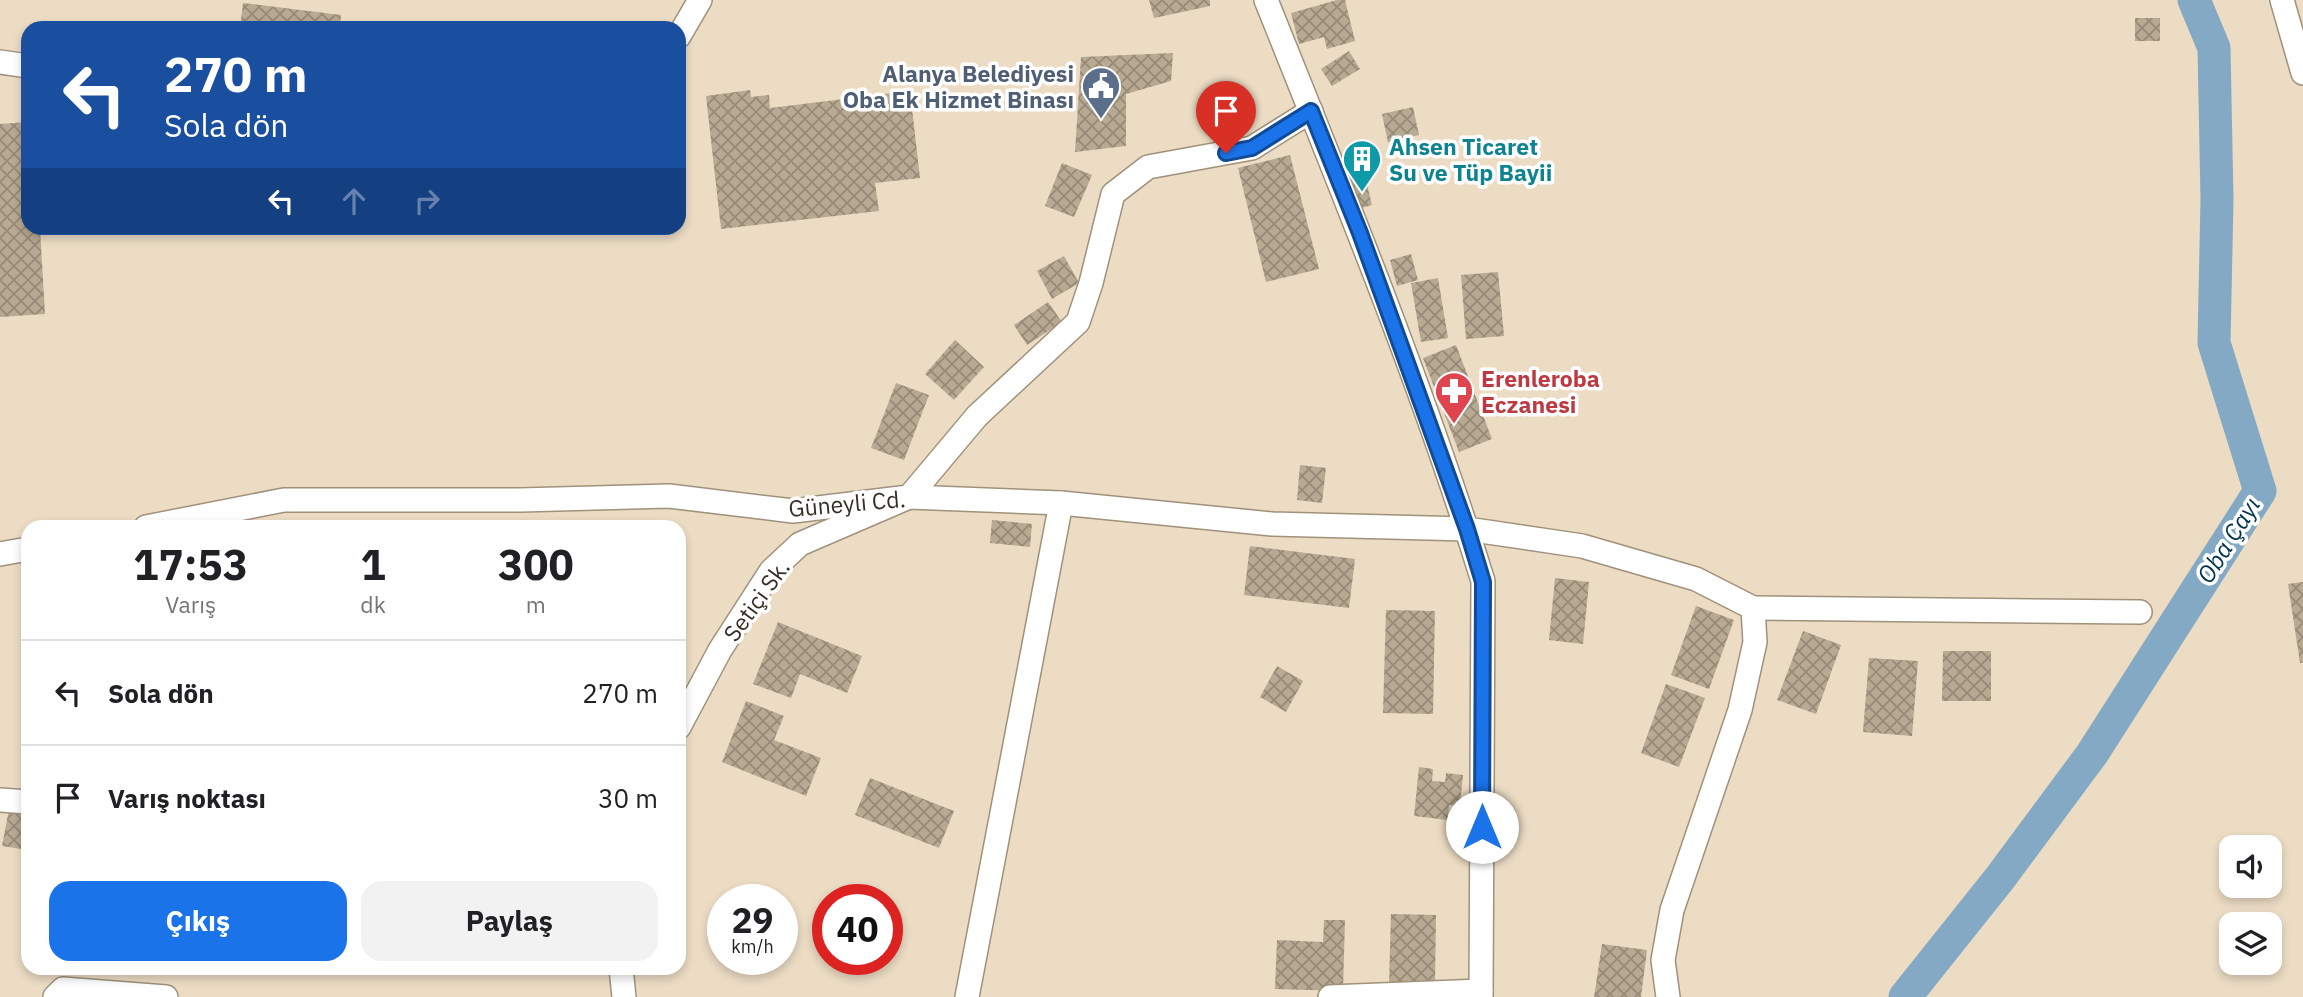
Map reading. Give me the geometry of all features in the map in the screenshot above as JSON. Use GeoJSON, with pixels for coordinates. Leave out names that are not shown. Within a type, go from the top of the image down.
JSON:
{"type":"FeatureCollection","features":[{"type":"Feature","properties":{"kind":"street"},"geometry":{"type":"LineString","coordinates":[[686,23],[699,0]]}},
{"type":"Feature","properties":{"kind":"street"},"geometry":{"type":"LineString","coordinates":[[1266,0],[1360,233],[1467,529],[1483,582],[1481,994],[1330,997]]}},
{"type":"Feature","properties":{"kind":"street"},"geometry":{"type":"LineString","coordinates":[[2281,0],[2303,73]]}},
{"type":"Feature","properties":{"kind":"street"},"geometry":{"type":"LineString","coordinates":[[0,62],[21,65]]}},
{"type":"Feature","properties":{"kind":"street"},"geometry":{"type":"LineString","coordinates":[[909,497],[977,416],[1078,323],[1113,194],[1148,167],[1252,148],[1311,111]]}},
{"type":"Feature","properties":{"kind":"street","name":"Güneyli Cd."},"geometry":{"type":"LineString","coordinates":[[182,520],[284,500],[520,500],[669,496],[793,511],[909,497],[1061,503],[1272,524],[1467,529],[1582,546],[1696,579],[1753,608]]}},
{"type":"Feature","properties":{"kind":"street","name":"Setiçi Sk."},"geometry":{"type":"LineString","coordinates":[[686,714],[720,650],[771,571],[800,544],[909,497]]}},
{"type":"Feature","properties":{"kind":"street"},"geometry":{"type":"LineString","coordinates":[[967,997],[1061,503]]}},
{"type":"Feature","properties":{"kind":"street"},"geometry":{"type":"LineString","coordinates":[[793,511],[800,544]]}},
{"type":"Feature","properties":{"kind":"street"},"geometry":{"type":"LineString","coordinates":[[0,554],[21,550]]}},
{"type":"Feature","properties":{"kind":"street"},"geometry":{"type":"LineString","coordinates":[[1668,997],[1663,960],[1672,910],[1740,710],[1755,642],[1753,608],[2140,612]]}},
{"type":"Feature","properties":{"kind":"street"},"geometry":{"type":"LineString","coordinates":[[0,800],[21,802]]}},
{"type":"Feature","properties":{"kind":"street"},"geometry":{"type":"LineString","coordinates":[[622,975],[624,997]]}},
{"type":"Feature","properties":{"kind":"street"},"geometry":{"type":"LineString","coordinates":[[55,997],[64,989],[166,997]]}},
{"type":"Feature","properties":{"kind":"building"},"geometry":{"type":"Polygon","coordinates":[[[1149,0],[1210,0],[1210,6],[1154,18],[1149,0]]]}},
{"type":"Feature","properties":{"kind":"building"},"geometry":{"type":"Polygon","coordinates":[[[1345,0],[1355,41],[1327,49],[1324,37],[1299,44],[1291,13],[1345,0]]]}},
{"type":"Feature","properties":{"kind":"building"},"geometry":{"type":"Polygon","coordinates":[[[243,3],[341,15],[341,21],[241,21],[243,3]]]}},
{"type":"Feature","properties":{"kind":"building"},"geometry":{"type":"Polygon","coordinates":[[[2135,18],[2160,18],[2160,41],[2135,41],[2135,18]]]}},
{"type":"Feature","properties":{"kind":"building"},"geometry":{"type":"Polygon","coordinates":[[[1349,51],[1360,69],[1332,86],[1321,69],[1349,51]]]}},
{"type":"Feature","properties":{"kind":"building","name":"Alanya Belediyesi Oba Ek Hizmet Binası"},"geometry":{"type":"Polygon","coordinates":[[[1173,53],[1171,81],[1126,94],[1126,146],[1075,152],[1081,57],[1173,53]]]}},
{"type":"Feature","properties":{"kind":"building"},"geometry":{"type":"Polygon","coordinates":[[[750,90],[751,97],[769,95],[770,108],[910,91],[920,178],[875,183],[879,211],[721,229],[706,96],[750,90]]]}},
{"type":"Feature","properties":{"kind":"building"},"geometry":{"type":"Polygon","coordinates":[[[1413,107],[1419,135],[1388,142],[1382,114],[1413,107]]]}},
{"type":"Feature","properties":{"kind":"building"},"geometry":{"type":"Polygon","coordinates":[[[21,122],[21,235],[40,235],[45,314],[0,317],[0,124],[21,122]]]}},
{"type":"Feature","properties":{"kind":"building"},"geometry":{"type":"Polygon","coordinates":[[[1290,155],[1319,269],[1266,282],[1238,168],[1290,155]]]}},
{"type":"Feature","properties":{"kind":"building"},"geometry":{"type":"Polygon","coordinates":[[[1062,163],[1092,175],[1074,217],[1045,206],[1062,163]]]}},
{"type":"Feature","properties":{"kind":"building","name":"Ahsen Ticaret Su ve Tüp Bayii"},"geometry":{"type":"Polygon","coordinates":[[[1365,176],[1372,205],[1358,209],[1351,180],[1365,176]]]}},
{"type":"Feature","properties":{"kind":"building"},"geometry":{"type":"Polygon","coordinates":[[[1411,254],[1418,280],[1397,286],[1390,260],[1411,254]]]}},
{"type":"Feature","properties":{"kind":"building"},"geometry":{"type":"Polygon","coordinates":[[[1064,256],[1079,283],[1052,299],[1037,271],[1064,256]]]}},
{"type":"Feature","properties":{"kind":"building"},"geometry":{"type":"Polygon","coordinates":[[[1498,272],[1504,336],[1466,339],[1461,275],[1498,272]]]}},
{"type":"Feature","properties":{"kind":"building"},"geometry":{"type":"Polygon","coordinates":[[[1438,278],[1448,338],[1421,342],[1411,283],[1438,278]]]}},
{"type":"Feature","properties":{"kind":"building"},"geometry":{"type":"Polygon","coordinates":[[[1048,302],[1062,322],[1027,345],[1014,325],[1048,302]]]}},
{"type":"Feature","properties":{"kind":"building"},"geometry":{"type":"Polygon","coordinates":[[[955,340],[984,367],[954,400],[925,374],[955,340]]]}},
{"type":"Feature","properties":{"kind":"building"},"geometry":{"type":"Polygon","coordinates":[[[1456,345],[1492,439],[1459,452],[1423,358],[1456,345]]]}},
{"type":"Feature","properties":{"kind":"building"},"geometry":{"type":"Polygon","coordinates":[[[896,383],[929,395],[904,460],[871,448],[896,383]]]}},
{"type":"Feature","properties":{"kind":"building"},"geometry":{"type":"Polygon","coordinates":[[[1300,465],[1326,468],[1322,503],[1297,500],[1300,465]]]}},
{"type":"Feature","properties":{"kind":"building"},"geometry":{"type":"Polygon","coordinates":[[[992,520],[1032,524],[1030,547],[990,543],[992,520]]]}},
{"type":"Feature","properties":{"kind":"building"},"geometry":{"type":"Polygon","coordinates":[[[1250,546],[1355,559],[1349,608],[1244,595],[1250,546]]]}},
{"type":"Feature","properties":{"kind":"building"},"geometry":{"type":"Polygon","coordinates":[[[1555,578],[1589,582],[1583,644],[1549,640],[1555,578]]]}},
{"type":"Feature","properties":{"kind":"building"},"geometry":{"type":"Polygon","coordinates":[[[2303,582],[2303,663],[2300,663],[2288,584],[2303,582]]]}},
{"type":"Feature","properties":{"kind":"building"},"geometry":{"type":"Polygon","coordinates":[[[1696,606],[1734,620],[1709,689],[1671,675],[1696,606]]]}},
{"type":"Feature","properties":{"kind":"building"},"geometry":{"type":"Polygon","coordinates":[[[1386,610],[1435,611],[1433,714],[1383,713],[1386,610]]]}},
{"type":"Feature","properties":{"kind":"building"},"geometry":{"type":"Polygon","coordinates":[[[778,622],[862,656],[847,693],[800,674],[791,698],[753,684],[778,622]]]}},
{"type":"Feature","properties":{"kind":"building"},"geometry":{"type":"Polygon","coordinates":[[[1803,631],[1841,645],[1816,714],[1777,700],[1803,631]]]}},
{"type":"Feature","properties":{"kind":"building"},"geometry":{"type":"Polygon","coordinates":[[[1943,651],[1991,651],[1991,701],[1942,701],[1943,651]]]}},
{"type":"Feature","properties":{"kind":"building"},"geometry":{"type":"Polygon","coordinates":[[[1869,658],[1918,661],[1912,736],[1863,732],[1869,658]]]}},
{"type":"Feature","properties":{"kind":"building"},"geometry":{"type":"Polygon","coordinates":[[[1277,666],[1303,681],[1286,712],[1260,697],[1277,666]]]}},
{"type":"Feature","properties":{"kind":"building"},"geometry":{"type":"Polygon","coordinates":[[[1666,684],[1705,698],[1679,767],[1641,753],[1666,684]]]}},
{"type":"Feature","properties":{"kind":"building"},"geometry":{"type":"Polygon","coordinates":[[[746,701],[784,716],[774,740],[821,758],[806,796],[722,762],[746,701]]]}},
{"type":"Feature","properties":{"kind":"building"},"geometry":{"type":"Polygon","coordinates":[[[1419,767],[1433,769],[1432,781],[1445,782],[1446,773],[1463,775],[1460,806],[1449,805],[1448,820],[1414,816],[1419,767]]]}},
{"type":"Feature","properties":{"kind":"building"},"geometry":{"type":"Polygon","coordinates":[[[870,778],[954,811],[939,848],[855,815],[870,778]]]}},
{"type":"Feature","properties":{"kind":"building"},"geometry":{"type":"Polygon","coordinates":[[[9,809],[21,812],[21,849],[2,846],[9,809]]]}},
{"type":"Feature","properties":{"kind":"building"},"geometry":{"type":"Polygon","coordinates":[[[1391,914],[1436,915],[1435,986],[1389,985],[1391,914]]]}},
{"type":"Feature","properties":{"kind":"building"},"geometry":{"type":"Polygon","coordinates":[[[1324,920],[1345,920],[1343,991],[1275,989],[1277,940],[1323,942],[1324,920]]]}},
{"type":"Feature","properties":{"kind":"building"},"geometry":{"type":"Polygon","coordinates":[[[1602,944],[1647,950],[1641,997],[1594,997],[1602,944]]]}},
{"type":"Feature","properties":{"kind":"waterway","name":"Oba Çayı"},"geometry":{"type":"LineString","coordinates":[[1905,997],[2000,878],[2092,754],[2260,491],[2214,343],[2217,199],[2214,48],[2194,0]]}},
{"type":"Feature","properties":{"kind":"place","name":"Alanya Belediyesi Oba Ek Hizmet Binası"},"geometry":{"type":"Point","coordinates":[1101,120]}},
{"type":"Feature","properties":{"kind":"place","name":"Ahsen Ticaret Su ve Tüp Bayii"},"geometry":{"type":"Point","coordinates":[1362,193]}},
{"type":"Feature","properties":{"kind":"place","name":"Erenleroba Eczanesi"},"geometry":{"type":"Point","coordinates":[1454,425]}},
{"type":"Feature","properties":{"kind":"route"},"geometry":{"type":"LineString","coordinates":[[1226,153],[1252,148],[1311,111],[1360,233],[1467,529],[1483,582],[1482,827]]}}]}
